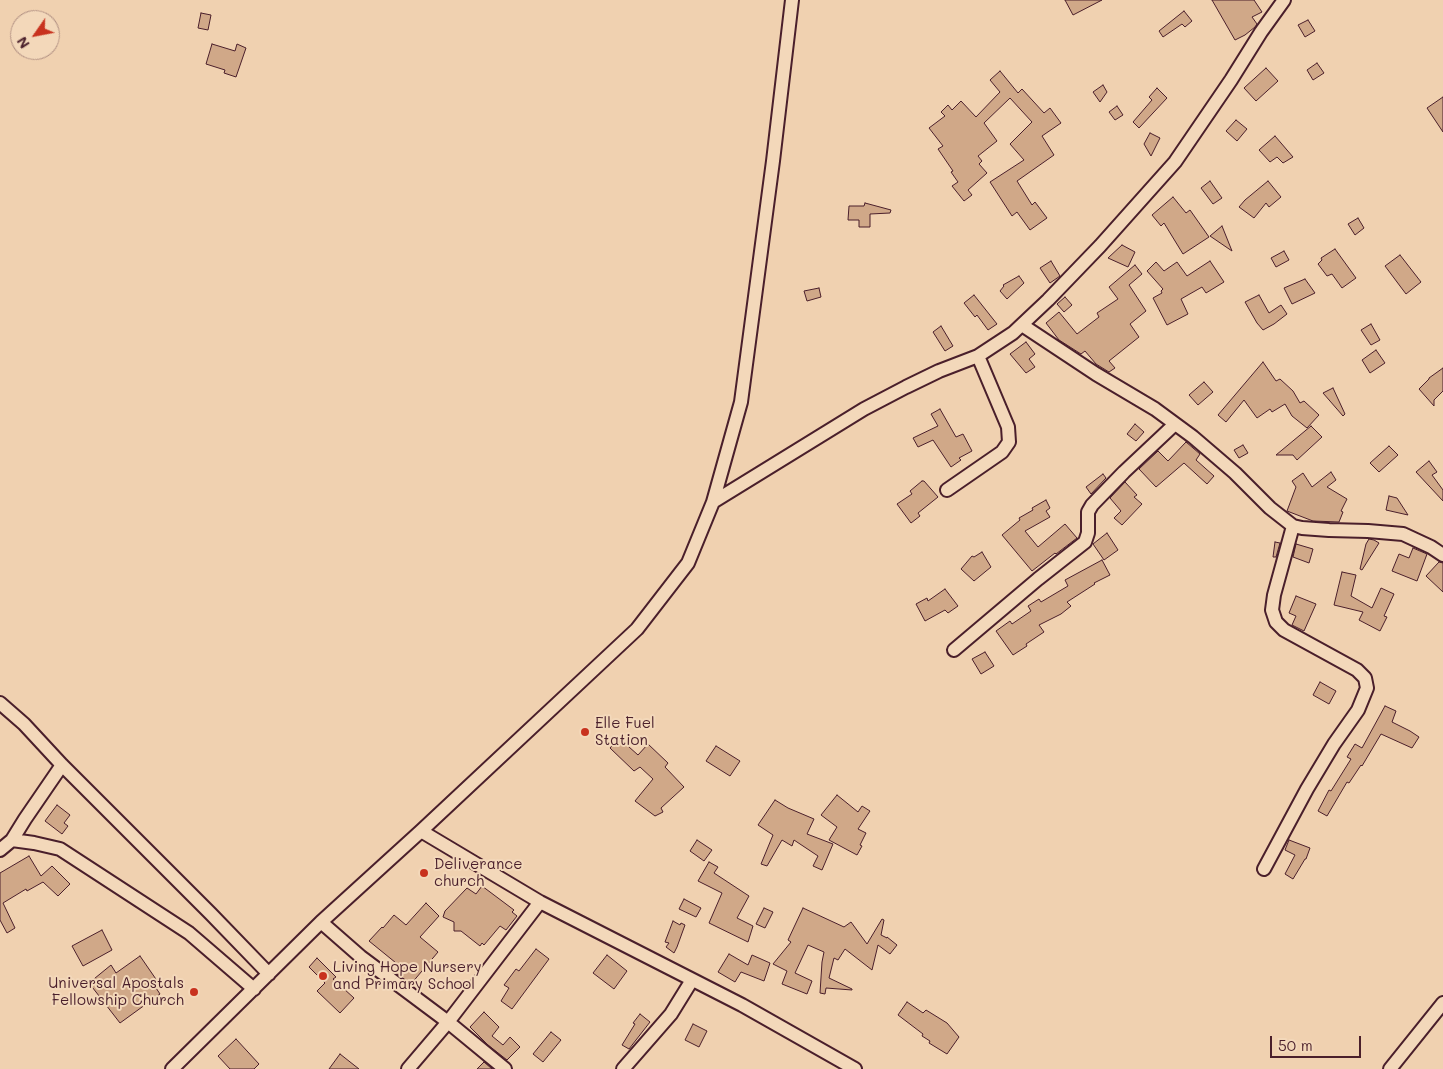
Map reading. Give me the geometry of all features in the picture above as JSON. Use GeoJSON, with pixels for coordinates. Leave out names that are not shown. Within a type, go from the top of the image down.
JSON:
{"type":"FeatureCollection","features":[{"type":"Feature","properties":{"kind":"street"},"geometry":{"type":"LineString","coordinates":[[172,1069],[321,922],[637,629],[688,563],[714,502],[741,402],[792,0]]}},
{"type":"Feature","properties":{"kind":"street"},"geometry":{"type":"LineString","coordinates":[[714,502],[864,409],[938,371],[978,356],[1013,333],[1100,246],[1175,162],[1231,80],[1260,32],[1284,0]]}},
{"type":"Feature","properties":{"kind":"street"},"geometry":{"type":"LineString","coordinates":[[1022,325],[1065,355],[1155,410],[1193,437],[1235,473],[1270,508],[1293,526],[1403,534],[1431,547],[1443,555]]}},
{"type":"Feature","properties":{"kind":"street"},"geometry":{"type":"LineString","coordinates":[[947,490],[1002,452],[1009,442],[1008,427],[978,356]]}},
{"type":"Feature","properties":{"kind":"street"},"geometry":{"type":"LineString","coordinates":[[954,650],[1085,542],[1088,533],[1088,512],[1092,505],[1175,424]]}},
{"type":"Feature","properties":{"kind":"street"},"geometry":{"type":"LineString","coordinates":[[1264,869],[1312,781],[1334,744],[1358,710],[1367,688],[1365,678],[1357,670],[1284,630],[1276,622],[1272,610],[1274,595],[1293,526]]}},
{"type":"Feature","properties":{"kind":"street"},"geometry":{"type":"LineString","coordinates":[[0,703],[24,724],[62,765],[269,974]]}},
{"type":"Feature","properties":{"kind":"street"},"geometry":{"type":"LineString","coordinates":[[0,850],[12,840],[62,765]]}},
{"type":"Feature","properties":{"kind":"street"},"geometry":{"type":"LineString","coordinates":[[421,831],[540,902],[742,1005],[855,1069]]}},
{"type":"Feature","properties":{"kind":"street"},"geometry":{"type":"LineString","coordinates":[[12,840],[60,849],[189,933],[254,989]]}},
{"type":"Feature","properties":{"kind":"street"},"geometry":{"type":"LineString","coordinates":[[408,1069],[448,1022],[540,902]]}},
{"type":"Feature","properties":{"kind":"street"},"geometry":{"type":"LineString","coordinates":[[321,922],[361,957],[448,1022],[505,1069]]}},
{"type":"Feature","properties":{"kind":"street"},"geometry":{"type":"LineString","coordinates":[[623,1069],[671,1014],[692,980]]}},
{"type":"Feature","properties":{"kind":"street"},"geometry":{"type":"LineString","coordinates":[[1390,1069],[1443,1003]]}},
{"type":"Feature","properties":{"kind":"building"},"geometry":{"type":"Polygon","coordinates":[[[1065,0],[1102,0],[1073,15],[1065,0]]]}},
{"type":"Feature","properties":{"kind":"building"},"geometry":{"type":"Polygon","coordinates":[[[1212,0],[1254,0],[1262,12],[1252,17],[1257,24],[1255,27],[1235,40],[1212,0]]]}},
{"type":"Feature","properties":{"kind":"building"},"geometry":{"type":"Polygon","coordinates":[[[1184,11],[1192,21],[1185,27],[1182,24],[1163,37],[1159,31],[1184,11]]]}},
{"type":"Feature","properties":{"kind":"building"},"geometry":{"type":"Polygon","coordinates":[[[201,13],[211,15],[208,30],[198,28],[201,13]]]}},
{"type":"Feature","properties":{"kind":"building"},"geometry":{"type":"Polygon","coordinates":[[[1308,20],[1315,31],[1305,37],[1298,25],[1308,20]]]}},
{"type":"Feature","properties":{"kind":"building"},"geometry":{"type":"Polygon","coordinates":[[[212,44],[235,51],[237,44],[246,48],[236,77],[224,73],[225,70],[206,64],[212,44]]]}},
{"type":"Feature","properties":{"kind":"building"},"geometry":{"type":"Polygon","coordinates":[[[1317,63],[1324,73],[1313,80],[1307,70],[1317,63]]]}},
{"type":"Feature","properties":{"kind":"building"},"geometry":{"type":"Polygon","coordinates":[[[1266,68],[1278,81],[1256,101],[1244,88],[1266,68]]]}},
{"type":"Feature","properties":{"kind":"building"},"geometry":{"type":"Polygon","coordinates":[[[1000,71],[1018,93],[1022,89],[1044,113],[1050,108],[1061,123],[1042,136],[1054,155],[1017,181],[1032,205],[1035,202],[1047,218],[1030,230],[1017,212],[1012,216],[990,182],[1024,160],[1010,144],[1032,122],[1010,98],[984,123],[997,141],[978,156],[982,161],[979,164],[987,173],[968,190],[972,195],[964,201],[952,186],[958,182],[938,149],[943,146],[929,128],[945,116],[941,112],[948,105],[952,110],[961,101],[976,117],[1000,92],[990,80],[1000,71]]]}},
{"type":"Feature","properties":{"kind":"building"},"geometry":{"type":"Polygon","coordinates":[[[1103,85],[1107,92],[1100,102],[1093,92],[1103,85]]]}},
{"type":"Feature","properties":{"kind":"building"},"geometry":{"type":"Polygon","coordinates":[[[1157,88],[1167,98],[1139,128],[1133,122],[1152,100],[1149,97],[1157,88]]]}},
{"type":"Feature","properties":{"kind":"building"},"geometry":{"type":"Polygon","coordinates":[[[1443,97],[1443,132],[1427,108],[1443,97]]]}},
{"type":"Feature","properties":{"kind":"building"},"geometry":{"type":"Polygon","coordinates":[[[1117,106],[1123,115],[1115,120],[1109,112],[1117,106]]]}},
{"type":"Feature","properties":{"kind":"building"},"geometry":{"type":"Polygon","coordinates":[[[1236,120],[1247,129],[1237,141],[1226,131],[1236,120]]]}},
{"type":"Feature","properties":{"kind":"building"},"geometry":{"type":"Polygon","coordinates":[[[1150,133],[1160,138],[1151,156],[1144,144],[1150,133]]]}},
{"type":"Feature","properties":{"kind":"building"},"geometry":{"type":"Polygon","coordinates":[[[1275,136],[1293,157],[1283,163],[1277,157],[1270,162],[1259,150],[1275,136]]]}},
{"type":"Feature","properties":{"kind":"building"},"geometry":{"type":"Polygon","coordinates":[[[1210,181],[1222,198],[1213,204],[1201,188],[1210,181]]]}},
{"type":"Feature","properties":{"kind":"building"},"geometry":{"type":"Polygon","coordinates":[[[1268,181],[1281,197],[1269,207],[1266,203],[1254,218],[1239,207],[1268,181]]]}},
{"type":"Feature","properties":{"kind":"building"},"geometry":{"type":"Polygon","coordinates":[[[1173,197],[1186,213],[1190,210],[1209,237],[1183,254],[1164,223],[1161,226],[1152,215],[1173,197]]]}},
{"type":"Feature","properties":{"kind":"building"},"geometry":{"type":"Polygon","coordinates":[[[865,203],[891,210],[890,213],[870,214],[870,227],[859,227],[859,220],[848,220],[849,206],[864,206],[865,203]]]}},
{"type":"Feature","properties":{"kind":"building"},"geometry":{"type":"Polygon","coordinates":[[[1358,218],[1364,228],[1355,235],[1348,224],[1358,218]]]}},
{"type":"Feature","properties":{"kind":"building"},"geometry":{"type":"Polygon","coordinates":[[[1222,226],[1232,251],[1210,236],[1222,226]]]}},
{"type":"Feature","properties":{"kind":"building"},"geometry":{"type":"Polygon","coordinates":[[[1122,245],[1135,252],[1128,267],[1108,258],[1122,245]]]}},
{"type":"Feature","properties":{"kind":"building"},"geometry":{"type":"Polygon","coordinates":[[[1335,249],[1356,278],[1342,288],[1332,274],[1327,276],[1318,264],[1322,260],[1321,258],[1335,249]]]}},
{"type":"Feature","properties":{"kind":"building"},"geometry":{"type":"Polygon","coordinates":[[[1284,251],[1289,260],[1276,267],[1271,258],[1284,251]]]}},
{"type":"Feature","properties":{"kind":"building"},"geometry":{"type":"Polygon","coordinates":[[[1400,255],[1421,282],[1406,294],[1385,266],[1400,255]]]}},
{"type":"Feature","properties":{"kind":"building"},"geometry":{"type":"Polygon","coordinates":[[[1051,261],[1060,276],[1050,283],[1040,268],[1051,261]]]}},
{"type":"Feature","properties":{"kind":"building"},"geometry":{"type":"Polygon","coordinates":[[[1210,261],[1224,282],[1206,293],[1202,287],[1181,299],[1188,314],[1167,325],[1153,298],[1162,293],[1163,289],[1147,271],[1156,262],[1164,271],[1177,262],[1187,276],[1210,261]]]}},
{"type":"Feature","properties":{"kind":"building"},"geometry":{"type":"Polygon","coordinates":[[[1135,265],[1142,274],[1129,285],[1146,311],[1130,324],[1139,337],[1109,361],[1115,368],[1109,372],[1096,364],[1085,351],[1081,354],[1059,340],[1046,323],[1059,312],[1077,334],[1099,317],[1097,313],[1118,299],[1109,287],[1135,265]]]}},
{"type":"Feature","properties":{"kind":"building"},"geometry":{"type":"Polygon","coordinates":[[[1019,276],[1024,283],[1007,299],[1000,291],[1003,285],[1019,276]]]}},
{"type":"Feature","properties":{"kind":"building"},"geometry":{"type":"Polygon","coordinates":[[[1305,279],[1315,293],[1292,304],[1284,288],[1305,279]]]}},
{"type":"Feature","properties":{"kind":"building"},"geometry":{"type":"Polygon","coordinates":[[[819,288],[821,297],[807,301],[804,291],[819,288]]]}},
{"type":"Feature","properties":{"kind":"building"},"geometry":{"type":"Polygon","coordinates":[[[974,295],[997,324],[988,330],[977,315],[975,317],[964,303],[974,295]]]}},
{"type":"Feature","properties":{"kind":"building"},"geometry":{"type":"Polygon","coordinates":[[[1259,295],[1269,313],[1281,305],[1287,314],[1263,330],[1245,302],[1259,295]]]}},
{"type":"Feature","properties":{"kind":"building"},"geometry":{"type":"Polygon","coordinates":[[[1065,297],[1072,305],[1064,312],[1057,304],[1065,297]]]}},
{"type":"Feature","properties":{"kind":"building"},"geometry":{"type":"Polygon","coordinates":[[[1371,324],[1380,340],[1371,345],[1361,330],[1371,324]]]}},
{"type":"Feature","properties":{"kind":"building"},"geometry":{"type":"Polygon","coordinates":[[[941,326],[953,346],[945,351],[933,332],[941,326]]]}},
{"type":"Feature","properties":{"kind":"building"},"geometry":{"type":"Polygon","coordinates":[[[1026,342],[1035,354],[1029,359],[1035,367],[1026,373],[1010,354],[1026,342]]]}},
{"type":"Feature","properties":{"kind":"building"},"geometry":{"type":"Polygon","coordinates":[[[1376,350],[1385,363],[1370,373],[1362,360],[1376,350]]]}},
{"type":"Feature","properties":{"kind":"building"},"geometry":{"type":"Polygon","coordinates":[[[1263,362],[1276,381],[1280,379],[1293,391],[1300,403],[1304,401],[1319,415],[1307,428],[1292,416],[1285,404],[1272,412],[1270,409],[1257,418],[1244,400],[1226,422],[1218,415],[1263,362]]]}},
{"type":"Feature","properties":{"kind":"building"},"geometry":{"type":"Polygon","coordinates":[[[1443,368],[1443,391],[1434,400],[1434,406],[1419,389],[1429,378],[1443,368]]]}},
{"type":"Feature","properties":{"kind":"building"},"geometry":{"type":"Polygon","coordinates":[[[1204,382],[1213,392],[1198,405],[1189,395],[1204,382]]]}},
{"type":"Feature","properties":{"kind":"building"},"geometry":{"type":"Polygon","coordinates":[[[1333,388],[1345,414],[1343,416],[1323,393],[1333,388]]]}},
{"type":"Feature","properties":{"kind":"building"},"geometry":{"type":"Polygon","coordinates":[[[940,409],[956,437],[963,434],[972,451],[959,458],[961,460],[951,467],[933,440],[918,447],[913,438],[938,426],[931,414],[940,409]]]}},
{"type":"Feature","properties":{"kind":"building"},"geometry":{"type":"Polygon","coordinates":[[[1135,424],[1144,432],[1136,441],[1127,434],[1135,424]]]}},
{"type":"Feature","properties":{"kind":"building"},"geometry":{"type":"Polygon","coordinates":[[[1311,426],[1322,437],[1297,460],[1293,455],[1276,455],[1311,426]]]}},
{"type":"Feature","properties":{"kind":"building"},"geometry":{"type":"Polygon","coordinates":[[[1186,442],[1200,454],[1196,460],[1214,476],[1207,484],[1184,463],[1156,487],[1139,469],[1158,451],[1168,461],[1186,442]]]}},
{"type":"Feature","properties":{"kind":"building"},"geometry":{"type":"Polygon","coordinates":[[[1243,445],[1248,453],[1239,458],[1234,450],[1243,445]]]}},
{"type":"Feature","properties":{"kind":"building"},"geometry":{"type":"Polygon","coordinates":[[[1389,446],[1398,455],[1379,472],[1370,463],[1389,446]]]}},
{"type":"Feature","properties":{"kind":"building"},"geometry":{"type":"Polygon","coordinates":[[[1429,461],[1437,472],[1432,475],[1443,490],[1443,501],[1416,472],[1429,461]]]}},
{"type":"Feature","properties":{"kind":"building"},"geometry":{"type":"Polygon","coordinates":[[[1331,472],[1336,480],[1327,487],[1347,499],[1341,511],[1343,512],[1339,522],[1313,521],[1287,511],[1296,487],[1292,481],[1303,473],[1312,487],[1331,472]]]}},
{"type":"Feature","properties":{"kind":"building"},"geometry":{"type":"Polygon","coordinates":[[[1103,474],[1106,478],[1091,494],[1086,487],[1103,474]]]}},
{"type":"Feature","properties":{"kind":"building"},"geometry":{"type":"Polygon","coordinates":[[[922,481],[938,497],[918,513],[920,516],[911,523],[897,504],[912,494],[910,491],[922,481]]]}},
{"type":"Feature","properties":{"kind":"building"},"geometry":{"type":"Polygon","coordinates":[[[1125,482],[1137,495],[1134,497],[1142,504],[1122,525],[1114,518],[1121,511],[1110,498],[1125,482]]]}},
{"type":"Feature","properties":{"kind":"building"},"geometry":{"type":"Polygon","coordinates":[[[1389,496],[1397,498],[1408,515],[1386,510],[1389,496]]]}},
{"type":"Feature","properties":{"kind":"building"},"geometry":{"type":"Polygon","coordinates":[[[1046,500],[1050,508],[1046,511],[1050,517],[1025,531],[1038,547],[1065,524],[1077,538],[1032,571],[1002,535],[1020,520],[1019,518],[1046,500]]]}},
{"type":"Feature","properties":{"kind":"building"},"geometry":{"type":"Polygon","coordinates":[[[1107,533],[1118,550],[1104,560],[1093,544],[1107,533]]]}},
{"type":"Feature","properties":{"kind":"building"},"geometry":{"type":"Polygon","coordinates":[[[1369,539],[1379,543],[1362,570],[1360,569],[1369,539]]]}},
{"type":"Feature","properties":{"kind":"building"},"geometry":{"type":"Polygon","coordinates":[[[1275,542],[1280,543],[1276,557],[1273,557],[1275,542]]]}},
{"type":"Feature","properties":{"kind":"building"},"geometry":{"type":"Polygon","coordinates":[[[1296,544],[1313,549],[1309,563],[1293,557],[1296,544]]]}},
{"type":"Feature","properties":{"kind":"building"},"geometry":{"type":"Polygon","coordinates":[[[1413,548],[1427,554],[1417,581],[1392,571],[1399,554],[1409,558],[1413,548]]]}},
{"type":"Feature","properties":{"kind":"building"},"geometry":{"type":"Polygon","coordinates":[[[982,552],[991,567],[974,581],[961,569],[972,556],[974,557],[982,552]]]}},
{"type":"Feature","properties":{"kind":"building"},"geometry":{"type":"Polygon","coordinates":[[[1102,560],[1110,575],[1094,583],[1067,602],[1071,606],[1061,614],[1039,625],[1044,632],[1013,655],[996,631],[1010,621],[1012,624],[1031,611],[1028,606],[1039,599],[1041,602],[1068,586],[1065,580],[1102,560]]]}},
{"type":"Feature","properties":{"kind":"building"},"geometry":{"type":"Polygon","coordinates":[[[1439,562],[1443,563],[1443,592],[1426,576],[1439,562]]]}},
{"type":"Feature","properties":{"kind":"building"},"geometry":{"type":"Polygon","coordinates":[[[1342,572],[1356,575],[1351,596],[1372,608],[1381,588],[1394,594],[1384,616],[1387,617],[1380,631],[1359,620],[1363,612],[1334,605],[1342,572]]]}},
{"type":"Feature","properties":{"kind":"building"},"geometry":{"type":"Polygon","coordinates":[[[945,589],[958,606],[948,613],[945,610],[925,621],[916,604],[927,598],[928,601],[945,589]]]}},
{"type":"Feature","properties":{"kind":"building"},"geometry":{"type":"Polygon","coordinates":[[[1296,596],[1316,604],[1304,631],[1292,625],[1296,616],[1289,613],[1296,596]]]}},
{"type":"Feature","properties":{"kind":"building"},"geometry":{"type":"Polygon","coordinates":[[[985,652],[994,666],[981,674],[972,659],[985,652]]]}},
{"type":"Feature","properties":{"kind":"building"},"geometry":{"type":"Polygon","coordinates":[[[1320,682],[1336,691],[1329,704],[1313,695],[1320,682]]]}},
{"type":"Feature","properties":{"kind":"building"},"geometry":{"type":"Polygon","coordinates":[[[1385,706],[1396,711],[1392,722],[1419,737],[1412,748],[1381,734],[1362,766],[1349,783],[1347,782],[1327,816],[1318,811],[1329,790],[1331,791],[1351,759],[1347,757],[1355,744],[1362,748],[1385,706]]]}},
{"type":"Feature","properties":{"kind":"building"},"geometry":{"type":"Polygon","coordinates":[[[619,738],[638,755],[648,744],[668,763],[665,767],[684,787],[661,808],[663,812],[655,816],[635,801],[653,779],[640,767],[634,771],[610,748],[619,738]]]}},
{"type":"Feature","properties":{"kind":"building"},"geometry":{"type":"Polygon","coordinates":[[[716,746],[740,761],[730,776],[706,761],[716,746]]]}},
{"type":"Feature","properties":{"kind":"building"},"geometry":{"type":"Polygon","coordinates":[[[837,795],[858,812],[862,806],[870,811],[858,829],[866,833],[857,855],[829,840],[837,827],[821,815],[837,795]]]}},
{"type":"Feature","properties":{"kind":"building"},"geometry":{"type":"Polygon","coordinates":[[[775,800],[814,819],[807,834],[833,844],[822,870],[813,866],[818,856],[794,840],[792,846],[782,840],[767,866],[761,864],[773,835],[758,825],[775,800]]]}},
{"type":"Feature","properties":{"kind":"building"},"geometry":{"type":"Polygon","coordinates":[[[57,805],[70,815],[64,823],[68,826],[62,834],[45,821],[57,805]]]}},
{"type":"Feature","properties":{"kind":"building"},"geometry":{"type":"Polygon","coordinates":[[[697,840],[712,850],[704,861],[690,851],[697,840]]]}},
{"type":"Feature","properties":{"kind":"building"},"geometry":{"type":"Polygon","coordinates":[[[1289,840],[1310,848],[1306,859],[1293,879],[1285,874],[1295,855],[1285,850],[1289,840]]]}},
{"type":"Feature","properties":{"kind":"building"},"geometry":{"type":"Polygon","coordinates":[[[29,856],[41,876],[52,866],[70,884],[58,896],[43,882],[27,891],[26,889],[3,903],[15,928],[7,933],[0,920],[0,873],[29,856]]]}},
{"type":"Feature","properties":{"kind":"building"},"geometry":{"type":"Polygon","coordinates":[[[709,862],[718,867],[714,873],[749,896],[737,918],[753,926],[748,942],[709,923],[722,893],[698,881],[709,862]]]}},
{"type":"Feature","properties":{"kind":"building"},"geometry":{"type":"Polygon","coordinates":[[[482,886],[514,910],[512,912],[517,916],[506,930],[500,926],[484,945],[482,943],[480,946],[461,931],[454,931],[454,922],[443,917],[445,911],[467,888],[476,894],[482,886]]]}},
{"type":"Feature","properties":{"kind":"building"},"geometry":{"type":"Polygon","coordinates":[[[684,899],[701,908],[696,917],[679,909],[684,899]]]}},
{"type":"Feature","properties":{"kind":"building"},"geometry":{"type":"Polygon","coordinates":[[[426,903],[439,916],[420,937],[438,952],[411,984],[396,973],[401,967],[369,941],[394,915],[406,925],[426,903]]]}},
{"type":"Feature","properties":{"kind":"building"},"geometry":{"type":"Polygon","coordinates":[[[764,908],[773,912],[765,928],[756,924],[764,908]]]}},
{"type":"Feature","properties":{"kind":"building"},"geometry":{"type":"Polygon","coordinates":[[[803,908],[844,927],[851,922],[867,944],[882,919],[884,920],[881,935],[897,945],[890,954],[878,945],[872,970],[845,949],[838,960],[834,958],[829,978],[852,990],[826,988],[825,994],[820,993],[824,952],[808,945],[795,973],[812,981],[807,994],[782,984],[787,971],[773,964],[791,942],[788,940],[803,908]]]}},
{"type":"Feature","properties":{"kind":"building"},"geometry":{"type":"Polygon","coordinates":[[[673,921],[680,925],[681,923],[685,925],[674,953],[666,947],[669,943],[665,942],[673,921]]]}},
{"type":"Feature","properties":{"kind":"building"},"geometry":{"type":"Polygon","coordinates":[[[102,930],[112,950],[83,966],[72,946],[102,930]]]}},
{"type":"Feature","properties":{"kind":"building"},"geometry":{"type":"Polygon","coordinates":[[[536,949],[549,959],[512,1009],[501,1001],[509,988],[504,985],[516,969],[519,971],[536,949]]]}},
{"type":"Feature","properties":{"kind":"building"},"geometry":{"type":"Polygon","coordinates":[[[729,954],[748,965],[752,955],[770,963],[764,981],[741,972],[735,982],[718,972],[729,954]]]}},
{"type":"Feature","properties":{"kind":"building"},"geometry":{"type":"Polygon","coordinates":[[[607,955],[627,971],[614,989],[593,973],[607,955]]]}},
{"type":"Feature","properties":{"kind":"building"},"geometry":{"type":"Polygon","coordinates":[[[140,956],[160,985],[156,988],[160,994],[120,1023],[89,983],[111,965],[116,973],[140,956]]]}},
{"type":"Feature","properties":{"kind":"building"},"geometry":{"type":"Polygon","coordinates":[[[317,958],[336,977],[333,979],[354,998],[340,1013],[317,991],[325,983],[309,967],[317,958]]]}},
{"type":"Feature","properties":{"kind":"building"},"geometry":{"type":"Polygon","coordinates":[[[907,1002],[923,1013],[926,1010],[947,1023],[959,1037],[947,1054],[929,1043],[930,1041],[922,1036],[923,1034],[898,1015],[907,1002]]]}},
{"type":"Feature","properties":{"kind":"building"},"geometry":{"type":"Polygon","coordinates":[[[484,1012],[499,1027],[492,1036],[503,1045],[510,1037],[520,1047],[507,1060],[470,1027],[484,1012]]]}},
{"type":"Feature","properties":{"kind":"building"},"geometry":{"type":"Polygon","coordinates":[[[640,1014],[650,1022],[629,1049],[622,1045],[635,1024],[633,1023],[640,1014]]]}},
{"type":"Feature","properties":{"kind":"building"},"geometry":{"type":"Polygon","coordinates":[[[693,1024],[707,1031],[699,1047],[685,1040],[693,1024]]]}},
{"type":"Feature","properties":{"kind":"building"},"geometry":{"type":"Polygon","coordinates":[[[551,1032],[561,1040],[543,1062],[533,1054],[551,1032]]]}},
{"type":"Feature","properties":{"kind":"building"},"geometry":{"type":"Polygon","coordinates":[[[236,1039],[259,1064],[254,1069],[230,1069],[218,1056],[236,1039]]]}},
{"type":"Feature","properties":{"kind":"building"},"geometry":{"type":"Polygon","coordinates":[[[340,1054],[359,1069],[329,1069],[340,1054]]]}},
{"type":"Feature","properties":{"kind":"building"},"geometry":{"type":"Polygon","coordinates":[[[484,1062],[492,1069],[477,1069],[484,1062]]]}},
{"type":"Feature","properties":{"kind":"place","name":"Elle Fuel Station"},"geometry":{"type":"Point","coordinates":[585,732]}},
{"type":"Feature","properties":{"kind":"place","name":"Deliverance church"},"geometry":{"type":"Point","coordinates":[424,873]}},
{"type":"Feature","properties":{"kind":"place","name":"Living Hope Nursery and Primary School"},"geometry":{"type":"Point","coordinates":[323,976]}},
{"type":"Feature","properties":{"kind":"place","name":"Universal Apostals Fellowship Church"},"geometry":{"type":"Point","coordinates":[194,992]}}]}
